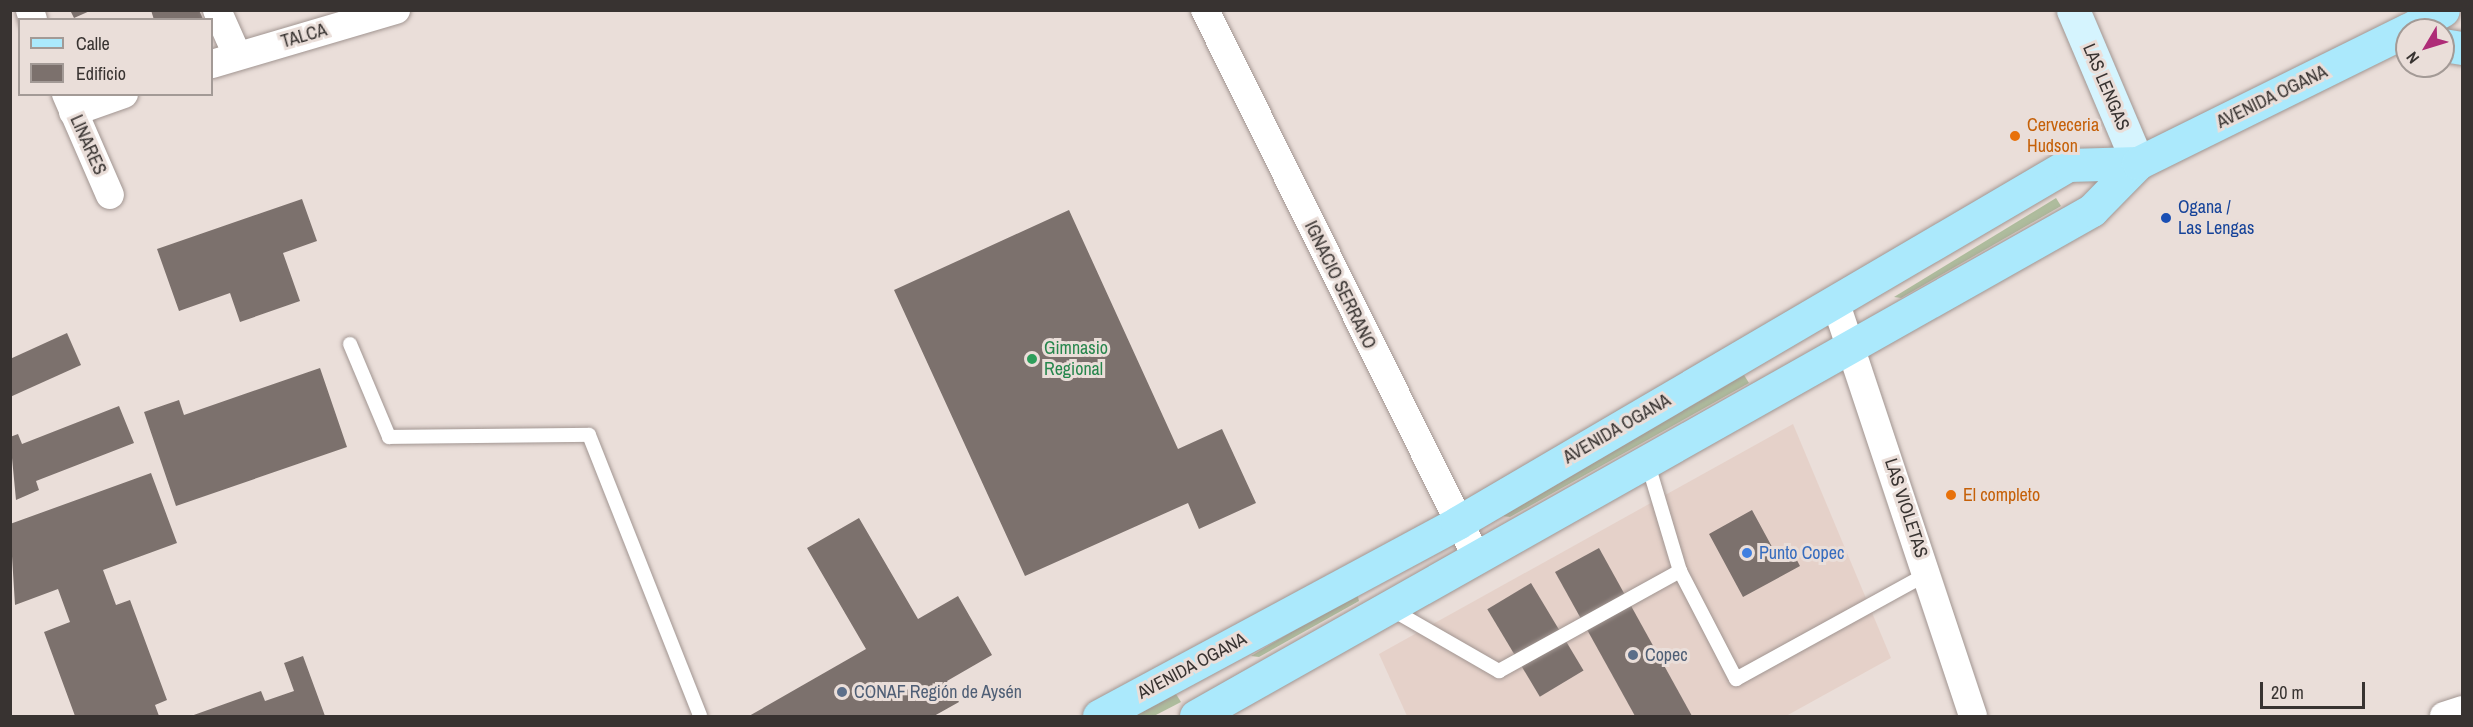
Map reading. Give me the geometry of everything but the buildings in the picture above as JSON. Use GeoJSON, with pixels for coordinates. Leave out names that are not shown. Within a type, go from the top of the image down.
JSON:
{"type":"FeatureCollection","features":[{"type":"Feature","properties":{"kind":"main road","name":"AVENIDA OGANA"},"geometry":{"type":"LineString","coordinates":[[2430,18],[2443,10]]}},
{"type":"Feature","properties":{"kind":"main road","name":"AVENIDA OGANA"},"geometry":{"type":"LineString","coordinates":[[1196,717],[1648,464],[2092,210],[2138,163],[2395,38]]}},
{"type":"Feature","properties":{"kind":"main road","name":"AVENIDA OGANA"},"geometry":{"type":"LineString","coordinates":[[1099,717],[1457,523],[2068,165],[2138,163]]}},
{"type":"Feature","properties":{"kind":"street"},"geometry":{"type":"LineString","coordinates":[[217,10],[224,60]]}},
{"type":"Feature","properties":{"kind":"street","name":"TALCA"},"geometry":{"type":"LineString","coordinates":[[224,60],[396,10]]}},
{"type":"Feature","properties":{"kind":"street","name":"IGNACIO SERRANO"},"geometry":{"type":"LineString","coordinates":[[1205,10],[1457,523],[1477,558]]}},
{"type":"Feature","properties":{"kind":"street","name":"LAS LENGAS"},"geometry":{"type":"LineString","coordinates":[[2073,10],[2138,163]]}},
{"type":"Feature","properties":{"kind":"street"},"geometry":{"type":"LineString","coordinates":[[70,103],[112,96]]}},
{"type":"Feature","properties":{"kind":"street","name":"LINARES"},"geometry":{"type":"LineString","coordinates":[[70,103],[110,195]]}},
{"type":"Feature","properties":{"kind":"street","name":"LAS VIOLETAS"},"geometry":{"type":"LineString","coordinates":[[1836,301],[1853,345],[1973,717]]}},
{"type":"Feature","properties":{"kind":"street"},"geometry":{"type":"LineString","coordinates":[[2444,717],[2463,710]]}},
{"type":"Feature","properties":{"kind":"lane"},"geometry":{"type":"LineString","coordinates":[[350,344],[389,437],[589,435],[700,717]]}},
{"type":"Feature","properties":{"kind":"lane"},"geometry":{"type":"LineString","coordinates":[[1648,464],[1680,571],[1736,679],[1927,574]]}},
{"type":"Feature","properties":{"kind":"lane"},"geometry":{"type":"LineString","coordinates":[[1391,609],[1499,671],[1680,571]]}},
{"type":"Feature","properties":{"kind":"shaded area"},"geometry":{"type":"Polygon","coordinates":[[[1793,424],[1891,658],[1786,716],[1407,716],[1379,654],[1793,424]]]}},
{"type":"Feature","properties":{"kind":"green space"},"geometry":{"type":"Polygon","coordinates":[[[2056,198],[2061,206],[1901,298],[1894,297],[2056,198]]]}},
{"type":"Feature","properties":{"kind":"green space"},"geometry":{"type":"Polygon","coordinates":[[[1744,375],[1749,383],[1510,517],[1503,516],[1744,375]]]}},
{"type":"Feature","properties":{"kind":"green space"},"geometry":{"type":"Polygon","coordinates":[[[1357,593],[1359,601],[1259,657],[1251,656],[1357,593]]]}},
{"type":"Feature","properties":{"kind":"green space"},"geometry":{"type":"Polygon","coordinates":[[[1176,694],[1181,702],[1154,716],[1135,716],[1176,694]]]}},
{"type":"Feature","properties":{"kind":"place","name":"Cerveceria Hudson"},"geometry":{"type":"Point","coordinates":[2015,136]}},
{"type":"Feature","properties":{"kind":"place","name":"Ogana / Las Lengas"},"geometry":{"type":"Point","coordinates":[2166,218]}},
{"type":"Feature","properties":{"kind":"place","name":"Gimnasio Regional"},"geometry":{"type":"Point","coordinates":[1032,359]}},
{"type":"Feature","properties":{"kind":"place","name":"El completo"},"geometry":{"type":"Point","coordinates":[1951,495]}},
{"type":"Feature","properties":{"kind":"place","name":"Punto Copec"},"geometry":{"type":"Point","coordinates":[1747,553]}},
{"type":"Feature","properties":{"kind":"place","name":"Copec"},"geometry":{"type":"Point","coordinates":[1633,655]}},
{"type":"Feature","properties":{"kind":"place","name":"CONAF Región de Aysén"},"geometry":{"type":"Point","coordinates":[842,692]}}]}
